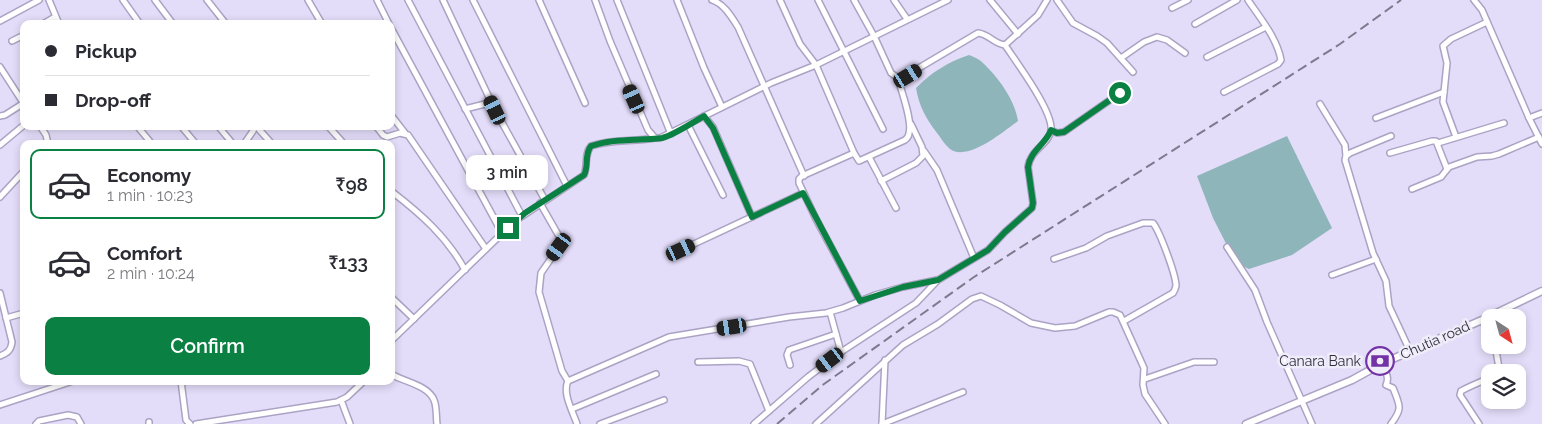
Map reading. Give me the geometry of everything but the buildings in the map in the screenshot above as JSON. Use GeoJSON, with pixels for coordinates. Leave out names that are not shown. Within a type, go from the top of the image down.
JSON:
{"type":"FeatureCollection","features":[{"type":"Feature","properties":{"kind":"street"},"geometry":{"type":"LineString","coordinates":[[0,21],[39,0]]}},
{"type":"Feature","properties":{"kind":"street"},"geometry":{"type":"LineString","coordinates":[[49,0],[58,20]]}},
{"type":"Feature","properties":{"kind":"street"},"geometry":{"type":"LineString","coordinates":[[123,0],[137,20]]}},
{"type":"Feature","properties":{"kind":"street"},"geometry":{"type":"LineString","coordinates":[[155,0],[169,20]]}},
{"type":"Feature","properties":{"kind":"street"},"geometry":{"type":"LineString","coordinates":[[207,0],[223,20]]}},
{"type":"Feature","properties":{"kind":"street"},"geometry":{"type":"LineString","coordinates":[[308,0],[320,20]]}},
{"type":"Feature","properties":{"kind":"street"},"geometry":{"type":"LineString","coordinates":[[376,0],[387,20]]}},
{"type":"Feature","properties":{"kind":"street"},"geometry":{"type":"LineString","coordinates":[[408,0],[522,216]]}},
{"type":"Feature","properties":{"kind":"street"},"geometry":{"type":"LineString","coordinates":[[443,0],[495,110],[558,234],[559,247],[541,274],[539,292],[559,363],[568,381],[566,391],[577,424]]}},
{"type":"Feature","properties":{"kind":"street"},"geometry":{"type":"LineString","coordinates":[[474,0],[567,186]]}},
{"type":"Feature","properties":{"kind":"street"},"geometry":{"type":"LineString","coordinates":[[539,0],[584,103]]}},
{"type":"Feature","properties":{"kind":"street"},"geometry":{"type":"LineString","coordinates":[[594,0],[648,130],[655,138]]}},
{"type":"Feature","properties":{"kind":"street"},"geometry":{"type":"LineString","coordinates":[[617,0],[671,134]]}},
{"type":"Feature","properties":{"kind":"street"},"geometry":{"type":"LineString","coordinates":[[677,0],[722,107]]}},
{"type":"Feature","properties":{"kind":"street"},"geometry":{"type":"LineString","coordinates":[[712,0],[723,6],[738,27],[804,176]]}},
{"type":"Feature","properties":{"kind":"street"},"geometry":{"type":"LineString","coordinates":[[780,0],[800,44],[816,65],[859,161],[905,140],[910,132],[898,78],[891,73],[874,36],[854,0]]}},
{"type":"Feature","properties":{"kind":"street"},"geometry":{"type":"LineString","coordinates":[[818,0],[882,129]]}},
{"type":"Feature","properties":{"kind":"street"},"geometry":{"type":"LineString","coordinates":[[894,0],[907,19]]}},
{"type":"Feature","properties":{"kind":"street"},"geometry":{"type":"LineString","coordinates":[[395,337],[502,233],[522,216],[584,175],[587,154],[591,146],[611,141],[660,138],[671,134],[763,86],[844,52],[948,0]]}},
{"type":"Feature","properties":{"kind":"street"},"geometry":{"type":"LineString","coordinates":[[990,0],[1018,34]]}},
{"type":"Feature","properties":{"kind":"street"},"geometry":{"type":"LineString","coordinates":[[898,78],[908,76],[963,41],[978,34],[983,34],[1000,45],[1005,45],[1038,15],[1047,0]]}},
{"type":"Feature","properties":{"kind":"street"},"geometry":{"type":"LineString","coordinates":[[1057,0],[1073,23],[1097,36],[1134,72]]}},
{"type":"Feature","properties":{"kind":"street"},"geometry":{"type":"LineString","coordinates":[[1172,8],[1188,0]]}},
{"type":"Feature","properties":{"kind":"street"},"geometry":{"type":"LineString","coordinates":[[1195,24],[1237,0]]}},
{"type":"Feature","properties":{"kind":"street"},"geometry":{"type":"LineString","coordinates":[[1224,92],[1278,64],[1282,60],[1266,27],[1248,0]]}},
{"type":"Feature","properties":{"kind":"street"},"geometry":{"type":"LineString","coordinates":[[1474,0],[1482,10],[1542,144]]}},
{"type":"Feature","properties":{"kind":"street"},"geometry":{"type":"LineString","coordinates":[[50,20],[56,16]]}},
{"type":"Feature","properties":{"kind":"street"},"geometry":{"type":"LineString","coordinates":[[1456,138],[1443,104],[1447,63],[1444,46],[1451,39],[1487,22]]}},
{"type":"Feature","properties":{"kind":"street"},"geometry":{"type":"LineString","coordinates":[[1207,57],[1266,27]]}},
{"type":"Feature","properties":{"kind":"street"},"geometry":{"type":"LineString","coordinates":[[395,35],[502,233]]}},
{"type":"Feature","properties":{"kind":"street"},"geometry":{"type":"LineString","coordinates":[[12,41],[20,37]]}},
{"type":"Feature","properties":{"kind":"street"},"geometry":{"type":"LineString","coordinates":[[1121,58],[1144,42],[1156,37],[1167,40],[1185,53]]}},
{"type":"Feature","properties":{"kind":"street"},"geometry":{"type":"LineString","coordinates":[[754,424],[808,377],[841,352],[906,310],[938,280],[988,250],[1032,208],[1029,161],[1049,136],[1051,130],[1048,113],[1005,45]]}},
{"type":"Feature","properties":{"kind":"street"},"geometry":{"type":"LineString","coordinates":[[0,67],[20,97]]}},
{"type":"Feature","properties":{"kind":"street"},"geometry":{"type":"LineString","coordinates":[[1376,118],[1444,92]]}},
{"type":"Feature","properties":{"kind":"street"},"geometry":{"type":"LineString","coordinates":[[1051,130],[1057,133],[1064,132],[1120,93]]}},
{"type":"Feature","properties":{"kind":"street"},"geometry":{"type":"LineString","coordinates":[[465,109],[484,104],[491,106],[495,110]]}},
{"type":"Feature","properties":{"kind":"street"},"geometry":{"type":"LineString","coordinates":[[1320,104],[1344,145],[1346,165],[1376,259],[1387,286],[1389,306],[1410,351]]}},
{"type":"Feature","properties":{"kind":"street"},"geometry":{"type":"LineString","coordinates":[[0,116],[20,106]]}},
{"type":"Feature","properties":{"kind":"street"},"geometry":{"type":"LineString","coordinates":[[1529,118],[1542,113]]}},
{"type":"Feature","properties":{"kind":"street"},"geometry":{"type":"LineString","coordinates":[[704,116],[713,128],[752,217]]}},
{"type":"Feature","properties":{"kind":"street"},"geometry":{"type":"LineString","coordinates":[[395,121],[404,133],[408,135],[486,250]]}},
{"type":"Feature","properties":{"kind":"street"},"geometry":{"type":"LineString","coordinates":[[909,121],[924,151],[937,170],[974,258]]}},
{"type":"Feature","properties":{"kind":"street"},"geometry":{"type":"LineString","coordinates":[[1390,153],[1432,140],[1438,143],[1504,123]]}},
{"type":"Feature","properties":{"kind":"street"},"geometry":{"type":"LineString","coordinates":[[688,125],[723,195]]}},
{"type":"Feature","properties":{"kind":"street"},"geometry":{"type":"LineString","coordinates":[[0,145],[20,129]]}},
{"type":"Feature","properties":{"kind":"street"},"geometry":{"type":"LineString","coordinates":[[140,130],[149,140]]}},
{"type":"Feature","properties":{"kind":"street"},"geometry":{"type":"LineString","coordinates":[[184,130],[193,140]]}},
{"type":"Feature","properties":{"kind":"street"},"geometry":{"type":"LineString","coordinates":[[221,130],[230,140]]}},
{"type":"Feature","properties":{"kind":"street"},"geometry":{"type":"LineString","coordinates":[[259,130],[268,140]]}},
{"type":"Feature","properties":{"kind":"street"},"geometry":{"type":"LineString","coordinates":[[332,130],[340,140]]}},
{"type":"Feature","properties":{"kind":"street"},"geometry":{"type":"LineString","coordinates":[[379,130],[387,137],[404,133]]}},
{"type":"Feature","properties":{"kind":"street"},"geometry":{"type":"LineString","coordinates":[[1412,189],[1441,177],[1446,169],[1477,157],[1499,154],[1539,134]]}},
{"type":"Feature","properties":{"kind":"street"},"geometry":{"type":"LineString","coordinates":[[1346,156],[1391,136]]}},
{"type":"Feature","properties":{"kind":"street"},"geometry":{"type":"LineString","coordinates":[[1438,143],[1446,169]]}},
{"type":"Feature","properties":{"kind":"street"},"geometry":{"type":"LineString","coordinates":[[880,181],[921,160],[924,151]]}},
{"type":"Feature","properties":{"kind":"street"},"geometry":{"type":"LineString","coordinates":[[854,153],[799,179],[803,193],[860,301]]}},
{"type":"Feature","properties":{"kind":"street"},"geometry":{"type":"LineString","coordinates":[[869,157],[880,181],[896,208]]}},
{"type":"Feature","properties":{"kind":"street"},"geometry":{"type":"LineString","coordinates":[[0,197],[20,175]]}},
{"type":"Feature","properties":{"kind":"street"},"geometry":{"type":"LineString","coordinates":[[681,250],[803,193]]}},
{"type":"Feature","properties":{"kind":"street"},"geometry":{"type":"LineString","coordinates":[[395,194],[432,225],[452,249],[465,270]]}},
{"type":"Feature","properties":{"kind":"street"},"geometry":{"type":"LineString","coordinates":[[1054,259],[1086,248],[1107,236],[1143,223],[1153,223],[1168,258],[1176,284],[1175,290],[1124,321]]}},
{"type":"Feature","properties":{"kind":"street"},"geometry":{"type":"LineString","coordinates":[[1227,247],[1255,290],[1300,400],[1312,424]]}},
{"type":"Feature","properties":{"kind":"street"},"geometry":{"type":"LineString","coordinates":[[1332,275],[1376,259]]}},
{"type":"Feature","properties":{"kind":"street"},"geometry":{"type":"LineString","coordinates":[[568,381],[668,337],[830,312],[903,287],[938,280]]}},
{"type":"Feature","properties":{"kind":"street","name":"Chutia road"},"geometry":{"type":"LineString","coordinates":[[1505,309],[1542,291]]}},
{"type":"Feature","properties":{"kind":"street"},"geometry":{"type":"LineString","coordinates":[[0,293],[12,342],[11,349],[6,354],[0,356]]}},
{"type":"Feature","properties":{"kind":"street"},"geometry":{"type":"LineString","coordinates":[[816,424],[903,345],[938,324],[972,299],[981,296],[1000,304],[1031,323],[1043,326],[1068,327],[1113,312],[1120,315],[1144,368],[1146,394],[1165,424]]}},
{"type":"Feature","properties":{"kind":"street"},"geometry":{"type":"LineString","coordinates":[[395,301],[414,319]]}},
{"type":"Feature","properties":{"kind":"street"},"geometry":{"type":"LineString","coordinates":[[830,312],[841,352]]}},
{"type":"Feature","properties":{"kind":"street"},"geometry":{"type":"LineString","coordinates":[[6,318],[20,314]]}},
{"type":"Feature","properties":{"kind":"street","name":"Chutia road"},"geometry":{"type":"LineString","coordinates":[[1246,424],[1352,380],[1381,364],[1481,320]]}},
{"type":"Feature","properties":{"kind":"street"},"geometry":{"type":"LineString","coordinates":[[790,365],[787,355],[789,350],[836,334]]}},
{"type":"Feature","properties":{"kind":"street"},"geometry":{"type":"LineString","coordinates":[[886,360],[882,424],[963,392]]}},
{"type":"Feature","properties":{"kind":"street"},"geometry":{"type":"LineString","coordinates":[[698,362],[739,361],[750,364],[770,411]]}},
{"type":"Feature","properties":{"kind":"street"},"geometry":{"type":"LineString","coordinates":[[1145,380],[1194,362],[1214,362]]}},
{"type":"Feature","properties":{"kind":"street"},"geometry":{"type":"LineString","coordinates":[[1381,364],[1387,375],[1388,381],[1386,385],[1393,388],[1399,404],[1400,413],[1392,424]]}},
{"type":"Feature","properties":{"kind":"street"},"geometry":{"type":"LineString","coordinates":[[572,409],[656,374]]}},
{"type":"Feature","properties":{"kind":"street"},"geometry":{"type":"LineString","coordinates":[[395,377],[425,390],[434,400],[438,424]]}},
{"type":"Feature","properties":{"kind":"street"},"geometry":{"type":"LineString","coordinates":[[1479,424],[1460,395],[1464,389],[1481,382]]}},
{"type":"Feature","properties":{"kind":"street"},"geometry":{"type":"LineString","coordinates":[[0,405],[61,385]]}},
{"type":"Feature","properties":{"kind":"street"},"geometry":{"type":"LineString","coordinates":[[182,385],[186,420],[190,424]]}},
{"type":"Feature","properties":{"kind":"street"},"geometry":{"type":"LineString","coordinates":[[196,424],[341,400],[360,385]]}},
{"type":"Feature","properties":{"kind":"street"},"geometry":{"type":"LineString","coordinates":[[341,400],[350,423],[343,424]]}},
{"type":"Feature","properties":{"kind":"street"},"geometry":{"type":"LineString","coordinates":[[600,424],[664,400]]}},
{"type":"Feature","properties":{"kind":"street"},"geometry":{"type":"LineString","coordinates":[[36,424],[68,415],[78,417],[81,424]]}},
{"type":"Feature","properties":{"kind":"shaded area"},"geometry":{"type":"Polygon","coordinates":[[[969,55],[981,62],[1000,82],[1010,97],[1018,121],[986,144],[966,152],[958,152],[948,147],[930,123],[921,106],[916,88],[941,68],[969,55]]]}},
{"type":"Feature","properties":{"kind":"shaded area"},"geometry":{"type":"Polygon","coordinates":[[[1287,136],[1332,228],[1292,255],[1249,269],[1236,263],[1213,218],[1197,176],[1287,136]]]}},
{"type":"Feature","properties":{"kind":"railway"},"geometry":{"type":"LineString","coordinates":[[777,424],[824,384],[974,277],[1340,44],[1401,0]]}},
{"type":"Feature","properties":{"kind":"place","name":"Canara Bank"},"geometry":{"type":"Point","coordinates":[1380,361]}},
{"type":"Feature","properties":{"kind":"route"},"geometry":{"type":"LineString","coordinates":[[508,228],[525,213],[584,175],[588,149],[591,146],[611,141],[666,137],[704,116],[713,128],[752,217],[803,193],[860,301],[903,287],[938,280],[988,250],[1032,208],[1029,161],[1049,136],[1051,130],[1057,133],[1064,132],[1120,93]]}}]}
